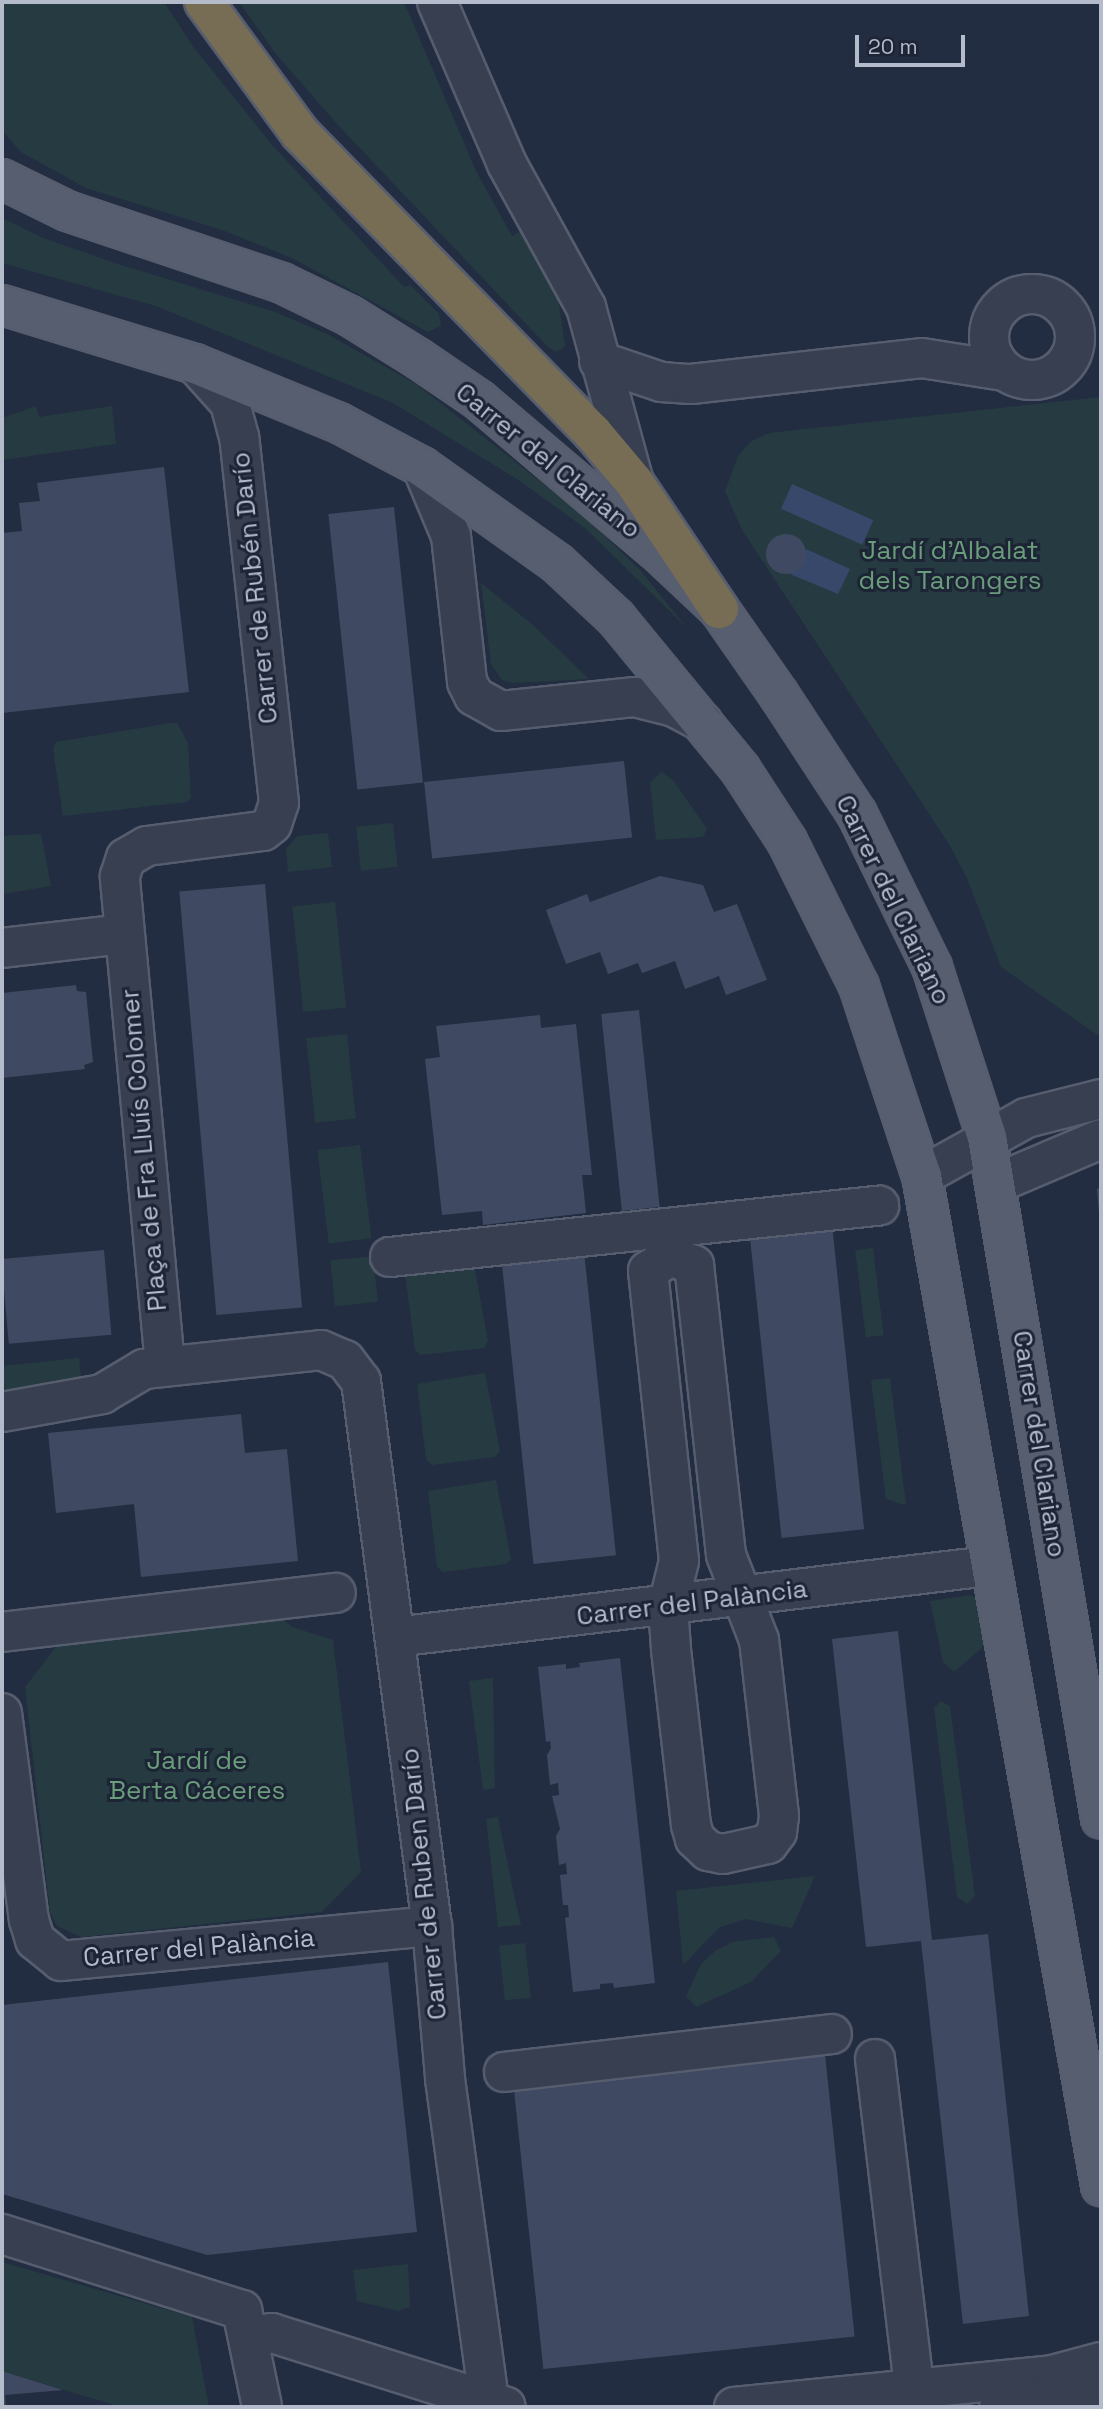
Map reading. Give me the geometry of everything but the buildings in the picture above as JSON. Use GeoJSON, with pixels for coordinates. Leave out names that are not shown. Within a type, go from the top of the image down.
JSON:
{"type":"FeatureCollection","features":[{"type":"Feature","properties":{"kind":"highway"},"geometry":{"type":"LineString","coordinates":[[204,2],[300,133],[592,432],[634,482],[719,609]]}},
{"type":"Feature","properties":{"kind":"main road","name":"Carrer del Clariano"},"geometry":{"type":"LineString","coordinates":[[2,159],[67,211]]}},
{"type":"Feature","properties":{"kind":"main road","name":"Carrer del Clariano"},"geometry":{"type":"LineString","coordinates":[[2,179],[67,211],[282,283],[350,316],[479,400],[596,496],[719,609],[858,814],[932,967],[986,1137],[1101,1819]]}},
{"type":"Feature","properties":{"kind":"main road"},"geometry":{"type":"LineString","coordinates":[[2,306],[195,364],[339,423],[422,467],[557,563],[616,618],[702,722],[787,841],[830,922],[859,986],[922,1176],[1101,2186]]}},
{"type":"Feature","properties":{"kind":"street","name":"Carrer del Clariano"},"geometry":{"type":"LineString","coordinates":[[437,2],[507,164],[575,282],[634,482]]}},
{"type":"Feature","properties":{"kind":"street"},"geometry":{"type":"LineString","coordinates":[[599,361],[661,382],[691,384],[922,358],[1004,371],[1028,381],[1041,379],[1064,366],[1088,341],[1070,315],[1048,297],[1021,295],[922,358]]}},
{"type":"Feature","properties":{"kind":"street"},"geometry":{"type":"LineString","coordinates":[[998,310],[988,335],[995,361],[1004,371]]}},
{"type":"Feature","properties":{"kind":"street","name":"Carrer de Rubén Darío"},"geometry":{"type":"LineString","coordinates":[[195,364],[230,403],[239,438],[279,803],[272,824]]}},
{"type":"Feature","properties":{"kind":"street"},"geometry":{"type":"LineString","coordinates":[[422,467],[451,536],[467,681],[474,696],[501,711],[635,697],[674,707],[702,722]]}},
{"type":"Feature","properties":{"kind":"street","name":"Plaça de Fra Lluís Colomer"},"geometry":{"type":"LineString","coordinates":[[165,1365],[141,1082],[123,934],[120,877],[125,858],[147,846],[253,835],[272,824]]}},
{"type":"Feature","properties":{"kind":"street"},"geometry":{"type":"LineString","coordinates":[[2,948],[123,934]]}},
{"type":"Feature","properties":{"kind":"street"},"geometry":{"type":"LineString","coordinates":[[922,1176],[986,1137],[1051,1110],[1101,1100]]}},
{"type":"Feature","properties":{"kind":"street"},"geometry":{"type":"LineString","coordinates":[[995,1184],[1101,1139]]}},
{"type":"Feature","properties":{"kind":"street"},"geometry":{"type":"LineString","coordinates":[[390,1257],[879,1206]]}},
{"type":"Feature","properties":{"kind":"street"},"geometry":{"type":"LineString","coordinates":[[670,1256],[694,1265],[726,1555],[742,1597],[760,1640],[779,1816],[778,1832],[768,1844],[754,1850],[708,1851],[695,1839],[668,1606],[679,1561],[649,1271],[670,1256]]}},
{"type":"Feature","properties":{"kind":"street","name":"Carrer de Ruben Darío"},"geometry":{"type":"LineString","coordinates":[[165,1365],[321,1350],[354,1369],[365,1393],[432,1926],[445,2079],[495,2405]]}},
{"type":"Feature","properties":{"kind":"street"},"geometry":{"type":"LineString","coordinates":[[2,1412],[102,1394],[126,1377],[165,1365]]}},
{"type":"Feature","properties":{"kind":"street","name":"Carrer del Palància"},"geometry":{"type":"LineString","coordinates":[[395,1637],[989,1566]]}},
{"type":"Feature","properties":{"kind":"street"},"geometry":{"type":"LineString","coordinates":[[2,1632],[336,1593]]}},
{"type":"Feature","properties":{"kind":"street","name":"Carrer del Palància"},"geometry":{"type":"LineString","coordinates":[[2,1713],[29,1920],[35,1940],[61,1961],[432,1926]]}},
{"type":"Feature","properties":{"kind":"street"},"geometry":{"type":"LineString","coordinates":[[504,2072],[832,2034]]}},
{"type":"Feature","properties":{"kind":"street"},"geometry":{"type":"LineString","coordinates":[[875,2059],[914,2388]]}},
{"type":"Feature","properties":{"kind":"street"},"geometry":{"type":"LineString","coordinates":[[2,2234],[242,2310],[262,2407]]}},
{"type":"Feature","properties":{"kind":"street"},"geometry":{"type":"LineString","coordinates":[[248,2336],[272,2333],[495,2405]]}},
{"type":"Feature","properties":{"kind":"street"},"geometry":{"type":"LineString","coordinates":[[734,2407],[1052,2375],[1101,2362]]}},
{"type":"Feature","properties":{"kind":"street"},"geometry":{"type":"LineString","coordinates":[[999,2407],[1080,2398],[1101,2401]]}},
{"type":"Feature","properties":{"kind":"green space"},"geometry":{"type":"Polygon","coordinates":[[[2,2],[164,2],[194,48],[273,146],[404,287],[410,285],[439,314],[441,326],[428,332],[292,258],[222,230],[86,188],[21,152],[2,130],[2,2]]]}},
{"type":"Feature","properties":{"kind":"green space"},"geometry":{"type":"Polygon","coordinates":[[[239,2],[404,2],[476,171],[512,236],[523,230],[557,291],[565,346],[557,352],[549,348],[338,125],[276,54],[239,2]]]}},
{"type":"Feature","properties":{"kind":"green space"},"geometry":{"type":"Polygon","coordinates":[[[2,218],[43,238],[118,264],[275,312],[327,334],[416,384],[583,515],[640,570],[687,628],[586,529],[520,481],[393,403],[156,306],[2,263],[2,218]]]}},
{"type":"Feature","properties":{"kind":"green space","name":"Jardí d'Albalat dels Tarongers"},"geometry":{"type":"Polygon","coordinates":[[[1101,397],[1099,1036],[1001,967],[967,878],[949,844],[742,530],[725,491],[738,456],[750,442],[769,433],[1101,397]]]}},
{"type":"Feature","properties":{"kind":"green space"},"geometry":{"type":"Polygon","coordinates":[[[36,406],[39,417],[112,406],[116,444],[2,460],[2,418],[36,406]]]}},
{"type":"Feature","properties":{"kind":"green space"},"geometry":{"type":"Polygon","coordinates":[[[481,583],[533,625],[589,679],[512,683],[502,680],[491,664],[481,583]]]}},
{"type":"Feature","properties":{"kind":"green space"},"geometry":{"type":"Polygon","coordinates":[[[177,723],[188,743],[191,798],[187,802],[63,816],[53,749],[56,742],[177,723]]]}},
{"type":"Feature","properties":{"kind":"green space"},"geometry":{"type":"Polygon","coordinates":[[[661,772],[673,780],[707,829],[703,837],[656,840],[650,783],[661,772]]]}},
{"type":"Feature","properties":{"kind":"green space"},"geometry":{"type":"Polygon","coordinates":[[[393,823],[398,867],[361,871],[356,827],[393,823]]]}},
{"type":"Feature","properties":{"kind":"green space"},"geometry":{"type":"Polygon","coordinates":[[[328,833],[332,867],[288,872],[286,849],[297,836],[328,833]]]}},
{"type":"Feature","properties":{"kind":"green space"},"geometry":{"type":"Polygon","coordinates":[[[41,834],[51,886],[2,894],[2,836],[41,834]]]}},
{"type":"Feature","properties":{"kind":"green space"},"geometry":{"type":"Polygon","coordinates":[[[335,902],[346,1007],[303,1012],[292,906],[335,902]]]}},
{"type":"Feature","properties":{"kind":"green space"},"geometry":{"type":"Polygon","coordinates":[[[347,1034],[356,1119],[315,1123],[306,1038],[347,1034]]]}},
{"type":"Feature","properties":{"kind":"green space"},"geometry":{"type":"Polygon","coordinates":[[[360,1145],[371,1238],[329,1244],[317,1150],[360,1145]]]}},
{"type":"Feature","properties":{"kind":"green space"},"geometry":{"type":"Polygon","coordinates":[[[873,1248],[884,1335],[866,1338],[855,1250],[873,1248]]]}},
{"type":"Feature","properties":{"kind":"green space"},"geometry":{"type":"Polygon","coordinates":[[[373,1256],[378,1302],[335,1306],[330,1260],[373,1256]]]}},
{"type":"Feature","properties":{"kind":"green space"},"geometry":{"type":"Polygon","coordinates":[[[474,1264],[488,1341],[484,1348],[420,1355],[415,1350],[405,1274],[474,1264]]]}},
{"type":"Feature","properties":{"kind":"green space"},"geometry":{"type":"Polygon","coordinates":[[[79,1358],[82,1389],[6,1397],[2,1366],[79,1358]]]}},
{"type":"Feature","properties":{"kind":"green space"},"geometry":{"type":"Polygon","coordinates":[[[485,1373],[500,1451],[495,1457],[432,1465],[426,1459],[417,1384],[485,1373]]]}},
{"type":"Feature","properties":{"kind":"green space"},"geometry":{"type":"Polygon","coordinates":[[[890,1378],[906,1504],[886,1499],[871,1380],[890,1378]]]}},
{"type":"Feature","properties":{"kind":"green space"},"geometry":{"type":"Polygon","coordinates":[[[496,1480],[511,1559],[506,1564],[443,1572],[437,1567],[428,1491],[496,1480]]]}},
{"type":"Feature","properties":{"kind":"green space"},"geometry":{"type":"Polygon","coordinates":[[[970,1595],[976,1598],[984,1646],[954,1672],[943,1662],[930,1601],[970,1595]]]}},
{"type":"Feature","properties":{"kind":"green space","name":"Jardí de Berta Cáceres"},"geometry":{"type":"Polygon","coordinates":[[[283,1619],[292,1627],[333,1640],[361,1872],[322,1912],[81,1937],[57,1926],[50,1912],[25,1687],[60,1642],[283,1619]]]}},
{"type":"Feature","properties":{"kind":"green space"},"geometry":{"type":"Polygon","coordinates":[[[493,1678],[495,1788],[483,1790],[469,1681],[493,1678]]]}},
{"type":"Feature","properties":{"kind":"green space"},"geometry":{"type":"Polygon","coordinates":[[[941,1701],[950,1706],[975,1896],[967,1904],[957,1897],[934,1708],[941,1701]]]}},
{"type":"Feature","properties":{"kind":"green space"},"geometry":{"type":"Polygon","coordinates":[[[498,1817],[521,1925],[498,1927],[486,1819],[498,1817]]]}},
{"type":"Feature","properties":{"kind":"green space"},"geometry":{"type":"Polygon","coordinates":[[[815,1876],[792,1928],[746,1919],[720,1927],[683,1965],[676,1891],[815,1876]]]}},
{"type":"Feature","properties":{"kind":"green space"},"geometry":{"type":"Polygon","coordinates":[[[774,1937],[781,1951],[751,1982],[696,2007],[686,1996],[701,1964],[715,1951],[732,1942],[774,1937]]]}},
{"type":"Feature","properties":{"kind":"green space"},"geometry":{"type":"Polygon","coordinates":[[[525,1943],[531,1998],[505,2000],[499,1946],[525,1943]]]}},
{"type":"Feature","properties":{"kind":"green space"},"geometry":{"type":"Polygon","coordinates":[[[2,2262],[192,2317],[209,2407],[121,2407],[2,2371],[2,2262]]]}},
{"type":"Feature","properties":{"kind":"green space"},"geometry":{"type":"Polygon","coordinates":[[[408,2264],[410,2307],[398,2311],[357,2301],[353,2270],[408,2264]]]}},
{"type":"Feature","properties":{"kind":"water"},"geometry":{"type":"Polygon","coordinates":[[[792,484],[873,520],[862,545],[781,509],[792,484]]]}},
{"type":"Feature","properties":{"kind":"water"},"geometry":{"type":"Polygon","coordinates":[[[806,549],[850,569],[838,594],[790,574],[801,567],[806,549]]]}}]}
